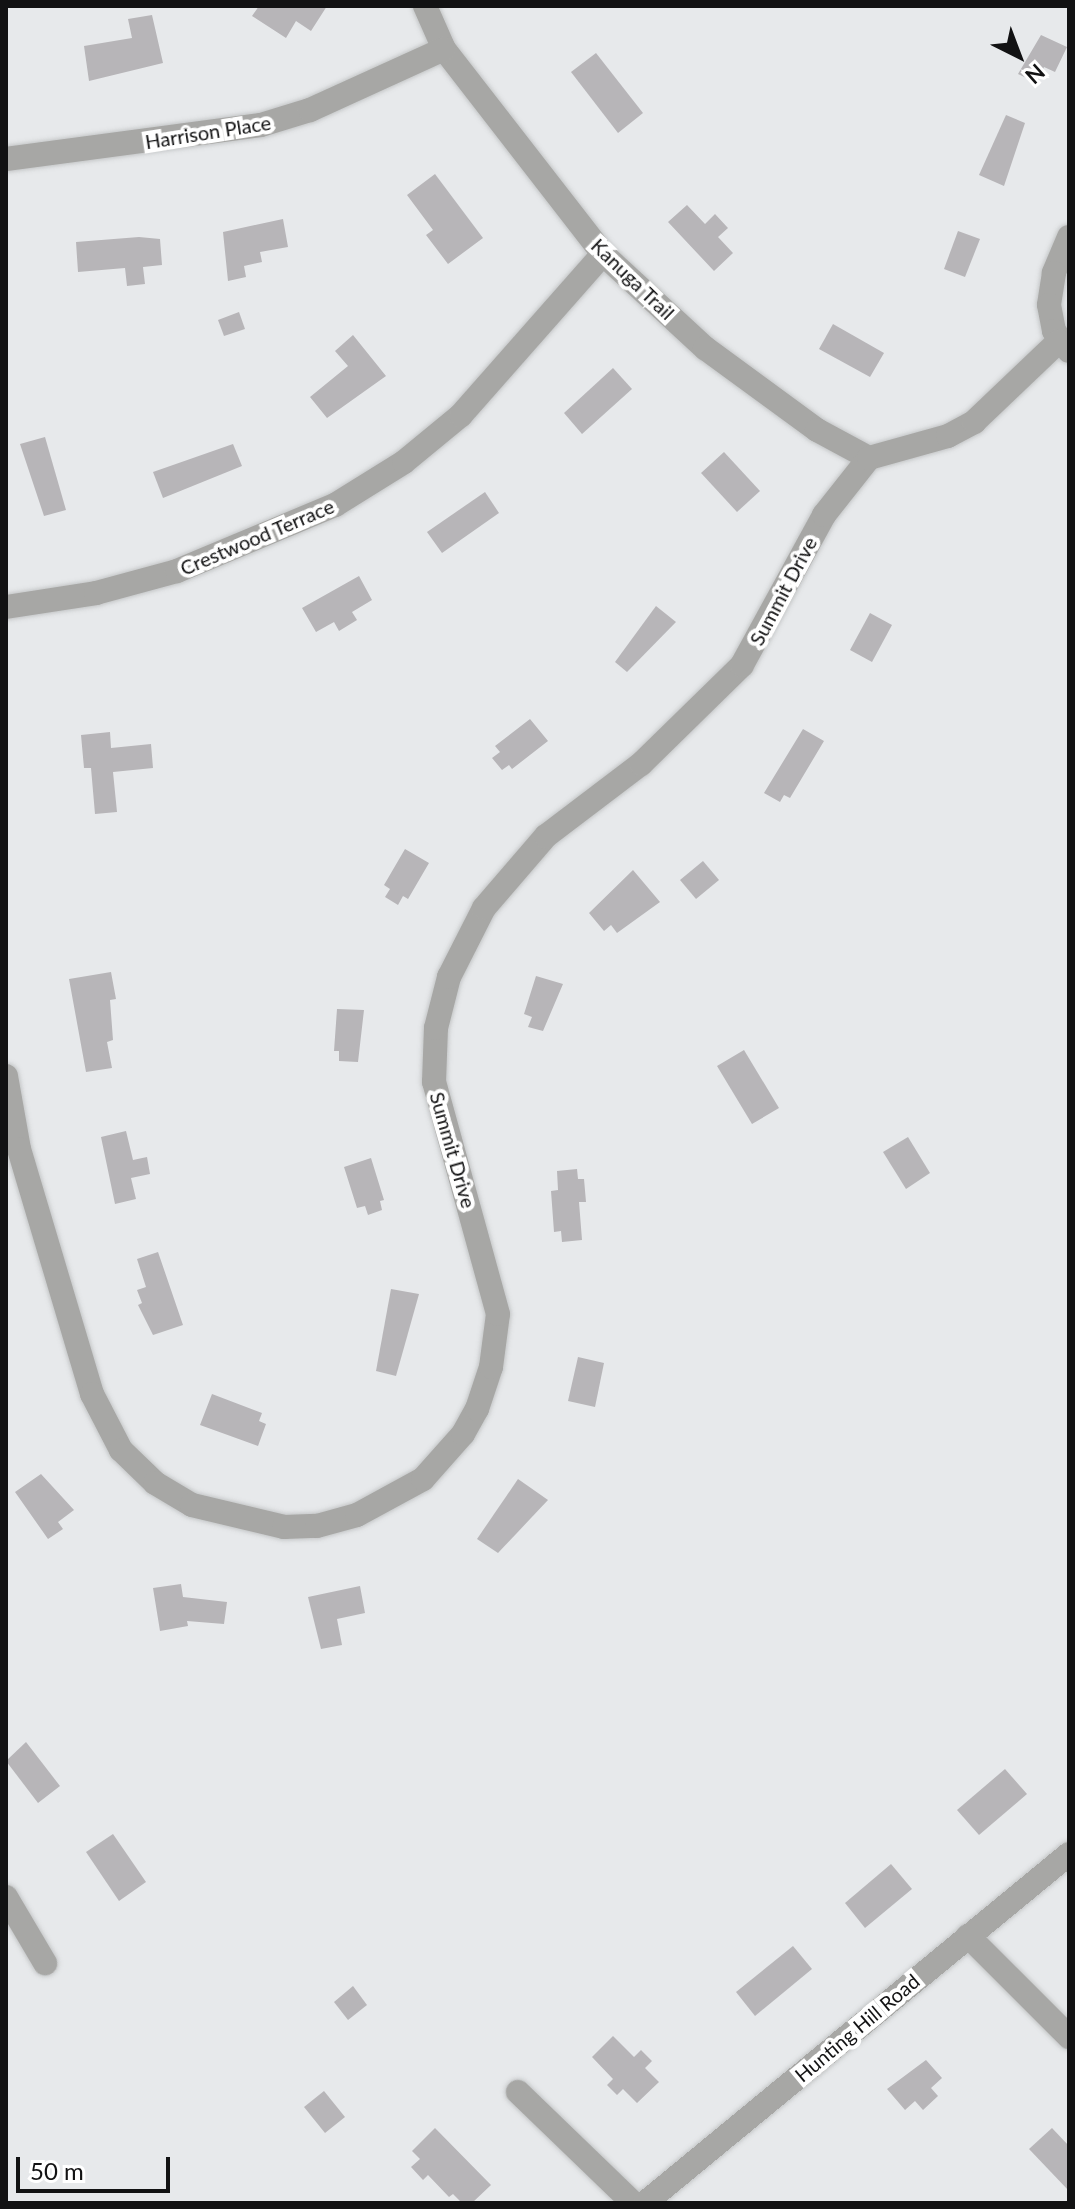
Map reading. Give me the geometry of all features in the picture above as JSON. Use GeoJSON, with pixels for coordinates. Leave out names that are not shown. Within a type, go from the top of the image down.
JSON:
{"type":"FeatureCollection","features":[{"type":"Feature","properties":{"kind":"street","name":"Kanuga Trail"},"geometry":{"type":"LineString","coordinates":[[425,6],[444,49],[603,254],[705,348],[817,430],[869,458]]}},
{"type":"Feature","properties":{"kind":"street","name":"Harrison Place"},"geometry":{"type":"LineString","coordinates":[[6,159],[261,125],[310,110],[444,49]]}},
{"type":"Feature","properties":{"kind":"street"},"geometry":{"type":"LineString","coordinates":[[869,458],[904,451],[974,422],[1064,346],[1051,318],[1050,290],[1069,237]]}},
{"type":"Feature","properties":{"kind":"street","name":"Crestwood Terrace"},"geometry":{"type":"LineString","coordinates":[[6,607],[96,593],[177,571],[335,505],[404,462],[461,415],[603,254]]}},
{"type":"Feature","properties":{"kind":"street","name":"Summit Drive"},"geometry":{"type":"LineString","coordinates":[[6,1076],[19,1149],[92,1394],[121,1450],[155,1483],[192,1505],[284,1527],[317,1526],[357,1515],[423,1479],[463,1434],[477,1409],[491,1367],[498,1314],[434,1082],[436,1028],[449,977],[484,908],[516,866],[546,836],[641,764],[742,665],[824,515],[869,458]]}},
{"type":"Feature","properties":{"kind":"street","name":"Hunting Hill Road"},"geometry":{"type":"LineString","coordinates":[[645,2203],[1069,1854]]}},
{"type":"Feature","properties":{"kind":"street"},"geometry":{"type":"LineString","coordinates":[[6,1897],[45,1963]]}},
{"type":"Feature","properties":{"kind":"street"},"geometry":{"type":"LineString","coordinates":[[968,1936],[1069,2037]]}},
{"type":"Feature","properties":{"kind":"street"},"geometry":{"type":"LineString","coordinates":[[518,2092],[633,2203]]}},
{"type":"Feature","properties":{"kind":"building"},"geometry":{"type":"Polygon","coordinates":[[[259,6],[327,6],[311,31],[296,21],[286,38],[252,16],[259,6]]]}},
{"type":"Feature","properties":{"kind":"building"},"geometry":{"type":"Polygon","coordinates":[[[152,15],[163,63],[89,81],[84,46],[132,38],[128,19],[152,15]]]}},
{"type":"Feature","properties":{"kind":"building"},"geometry":{"type":"Polygon","coordinates":[[[1041,35],[1067,47],[1055,72],[1044,67],[1037,83],[1018,74],[1041,35]]]}},
{"type":"Feature","properties":{"kind":"building"},"geometry":{"type":"Polygon","coordinates":[[[596,53],[643,113],[618,133],[571,72],[596,53]]]}},
{"type":"Feature","properties":{"kind":"building"},"geometry":{"type":"Polygon","coordinates":[[[1006,115],[1025,123],[1004,186],[979,175],[1006,115]]]}},
{"type":"Feature","properties":{"kind":"building"},"geometry":{"type":"Polygon","coordinates":[[[435,174],[483,238],[448,264],[426,235],[433,230],[407,195],[435,174]]]}},
{"type":"Feature","properties":{"kind":"building"},"geometry":{"type":"Polygon","coordinates":[[[687,205],[705,224],[715,214],[728,228],[718,237],[733,253],[714,271],[668,222],[687,205]]]}},
{"type":"Feature","properties":{"kind":"building"},"geometry":{"type":"Polygon","coordinates":[[[283,219],[288,247],[260,252],[262,262],[244,266],[246,277],[228,281],[223,232],[283,219]]]}},
{"type":"Feature","properties":{"kind":"building"},"geometry":{"type":"Polygon","coordinates":[[[958,231],[980,239],[965,277],[944,269],[958,231]]]}},
{"type":"Feature","properties":{"kind":"building"},"geometry":{"type":"Polygon","coordinates":[[[139,237],[160,239],[162,265],[143,267],[145,284],[127,286],[125,268],[78,272],[76,242],[139,237]]]}},
{"type":"Feature","properties":{"kind":"building"},"geometry":{"type":"Polygon","coordinates":[[[239,312],[245,329],[224,336],[218,320],[239,312]]]}},
{"type":"Feature","properties":{"kind":"building"},"geometry":{"type":"Polygon","coordinates":[[[833,324],[884,353],[870,377],[819,349],[833,324]]]}},
{"type":"Feature","properties":{"kind":"building"},"geometry":{"type":"Polygon","coordinates":[[[353,335],[386,376],[327,418],[310,397],[348,366],[335,351],[353,335]]]}},
{"type":"Feature","properties":{"kind":"building"},"geometry":{"type":"Polygon","coordinates":[[[613,368],[632,389],[582,434],[564,413],[613,368]]]}},
{"type":"Feature","properties":{"kind":"building"},"geometry":{"type":"Polygon","coordinates":[[[45,437],[66,510],[44,516],[20,444],[45,437]]]}},
{"type":"Feature","properties":{"kind":"building"},"geometry":{"type":"Polygon","coordinates":[[[233,444],[242,466],[163,498],[153,472],[233,444]]]}},
{"type":"Feature","properties":{"kind":"building"},"geometry":{"type":"Polygon","coordinates":[[[724,452],[760,491],[737,512],[701,473],[724,452]]]}},
{"type":"Feature","properties":{"kind":"building"},"geometry":{"type":"Polygon","coordinates":[[[485,492],[499,513],[442,553],[427,532],[485,492]]]}},
{"type":"Feature","properties":{"kind":"building"},"geometry":{"type":"Polygon","coordinates":[[[359,576],[372,600],[352,612],[357,620],[339,631],[334,622],[316,632],[302,608],[359,576]]]}},
{"type":"Feature","properties":{"kind":"building"},"geometry":{"type":"Polygon","coordinates":[[[656,606],[676,622],[627,672],[615,662],[656,606]]]}},
{"type":"Feature","properties":{"kind":"building"},"geometry":{"type":"Polygon","coordinates":[[[870,613],[892,625],[872,662],[850,650],[870,613]]]}},
{"type":"Feature","properties":{"kind":"building"},"geometry":{"type":"Polygon","coordinates":[[[530,719],[548,741],[512,769],[509,765],[502,770],[492,758],[500,752],[495,746],[530,719]]]}},
{"type":"Feature","properties":{"kind":"building"},"geometry":{"type":"Polygon","coordinates":[[[803,729],[824,741],[790,798],[784,795],[780,802],[764,793],[803,729]]]}},
{"type":"Feature","properties":{"kind":"building"},"geometry":{"type":"Polygon","coordinates":[[[110,732],[111,748],[151,744],[153,768],[113,772],[117,812],[95,814],[91,768],[84,768],[81,735],[110,732]]]}},
{"type":"Feature","properties":{"kind":"building"},"geometry":{"type":"Polygon","coordinates":[[[405,849],[429,863],[408,899],[403,896],[398,905],[385,897],[390,889],[384,885],[405,849]]]}},
{"type":"Feature","properties":{"kind":"building"},"geometry":{"type":"Polygon","coordinates":[[[703,861],[719,880],[696,899],[680,880],[703,861]]]}},
{"type":"Feature","properties":{"kind":"building"},"geometry":{"type":"Polygon","coordinates":[[[633,870],[660,902],[617,933],[611,925],[604,931],[589,913],[633,870]]]}},
{"type":"Feature","properties":{"kind":"building"},"geometry":{"type":"Polygon","coordinates":[[[111,972],[116,999],[110,1000],[113,1040],[107,1042],[112,1068],[86,1072],[69,979],[111,972]]]}},
{"type":"Feature","properties":{"kind":"building"},"geometry":{"type":"Polygon","coordinates":[[[536,976],[563,984],[543,1031],[528,1027],[532,1017],[524,1014],[536,976]]]}},
{"type":"Feature","properties":{"kind":"building"},"geometry":{"type":"Polygon","coordinates":[[[337,1009],[364,1010],[358,1062],[339,1061],[339,1051],[334,1051],[337,1009]]]}},
{"type":"Feature","properties":{"kind":"building"},"geometry":{"type":"Polygon","coordinates":[[[744,1050],[779,1108],[752,1124],[717,1066],[744,1050]]]}},
{"type":"Feature","properties":{"kind":"building"},"geometry":{"type":"Polygon","coordinates":[[[126,1131],[133,1160],[147,1157],[150,1174],[131,1178],[136,1199],[115,1204],[101,1137],[126,1131]]]}},
{"type":"Feature","properties":{"kind":"building"},"geometry":{"type":"Polygon","coordinates":[[[908,1137],[930,1173],[906,1189],[883,1152],[908,1137]]]}},
{"type":"Feature","properties":{"kind":"building"},"geometry":{"type":"Polygon","coordinates":[[[371,1158],[384,1200],[380,1201],[382,1210],[368,1215],[365,1206],[357,1208],[344,1167],[371,1158]]]}},
{"type":"Feature","properties":{"kind":"building"},"geometry":{"type":"Polygon","coordinates":[[[577,1169],[578,1179],[584,1179],[586,1202],[579,1202],[582,1240],[562,1242],[561,1231],[554,1232],[551,1191],[558,1190],[557,1171],[577,1169]]]}},
{"type":"Feature","properties":{"kind":"building"},"geometry":{"type":"Polygon","coordinates":[[[158,1252],[183,1325],[153,1335],[138,1305],[142,1303],[137,1290],[146,1287],[137,1259],[158,1252]]]}},
{"type":"Feature","properties":{"kind":"building"},"geometry":{"type":"Polygon","coordinates":[[[391,1289],[419,1294],[396,1376],[376,1371],[391,1289]]]}},
{"type":"Feature","properties":{"kind":"building"},"geometry":{"type":"Polygon","coordinates":[[[578,1357],[604,1363],[595,1407],[568,1401],[578,1357]]]}},
{"type":"Feature","properties":{"kind":"building"},"geometry":{"type":"Polygon","coordinates":[[[212,1394],[262,1413],[259,1421],[266,1424],[258,1446],[200,1425],[212,1394]]]}},
{"type":"Feature","properties":{"kind":"building"},"geometry":{"type":"Polygon","coordinates":[[[41,1474],[74,1510],[58,1522],[63,1529],[48,1539],[15,1492],[41,1474]]]}},
{"type":"Feature","properties":{"kind":"building"},"geometry":{"type":"Polygon","coordinates":[[[518,1479],[548,1500],[498,1553],[477,1539],[518,1479]]]}},
{"type":"Feature","properties":{"kind":"building"},"geometry":{"type":"Polygon","coordinates":[[[181,1584],[183,1597],[227,1602],[224,1624],[187,1621],[188,1626],[160,1631],[153,1588],[181,1584]]]}},
{"type":"Feature","properties":{"kind":"building"},"geometry":{"type":"Polygon","coordinates":[[[360,1586],[365,1613],[337,1619],[342,1645],[321,1649],[308,1597],[360,1586]]]}},
{"type":"Feature","properties":{"kind":"building"},"geometry":{"type":"Polygon","coordinates":[[[26,1742],[60,1786],[38,1803],[6,1761],[26,1742]]]}},
{"type":"Feature","properties":{"kind":"building"},"geometry":{"type":"Polygon","coordinates":[[[1005,1769],[1027,1794],[979,1835],[957,1810],[1005,1769]]]}},
{"type":"Feature","properties":{"kind":"building"},"geometry":{"type":"Polygon","coordinates":[[[113,1834],[146,1882],[119,1901],[86,1852],[113,1834]]]}},
{"type":"Feature","properties":{"kind":"building"},"geometry":{"type":"Polygon","coordinates":[[[891,1864],[912,1889],[865,1928],[845,1903],[891,1864]]]}},
{"type":"Feature","properties":{"kind":"building"},"geometry":{"type":"Polygon","coordinates":[[[793,1946],[812,1969],[755,2016],[736,1992],[793,1946]]]}},
{"type":"Feature","properties":{"kind":"building"},"geometry":{"type":"Polygon","coordinates":[[[353,1986],[367,2005],[348,2020],[334,2002],[353,1986]]]}},
{"type":"Feature","properties":{"kind":"building"},"geometry":{"type":"Polygon","coordinates":[[[613,2036],[634,2057],[641,2050],[652,2061],[645,2068],[659,2082],[637,2103],[623,2089],[617,2095],[607,2085],[613,2079],[592,2057],[613,2036]]]}},
{"type":"Feature","properties":{"kind":"building"},"geometry":{"type":"Polygon","coordinates":[[[926,2060],[942,2078],[931,2088],[938,2096],[923,2110],[915,2101],[905,2110],[887,2089],[926,2060]]]}},
{"type":"Feature","properties":{"kind":"building"},"geometry":{"type":"Polygon","coordinates":[[[324,2091],[345,2117],[325,2133],[304,2107],[324,2091]]]}},
{"type":"Feature","properties":{"kind":"building"},"geometry":{"type":"Polygon","coordinates":[[[435,2128],[491,2185],[472,2203],[462,2203],[453,2194],[449,2197],[428,2175],[423,2180],[411,2167],[420,2159],[412,2151],[435,2128]]]}},
{"type":"Feature","properties":{"kind":"building"},"geometry":{"type":"Polygon","coordinates":[[[1052,2128],[1069,2146],[1069,2191],[1029,2149],[1052,2128]]]}}]}
